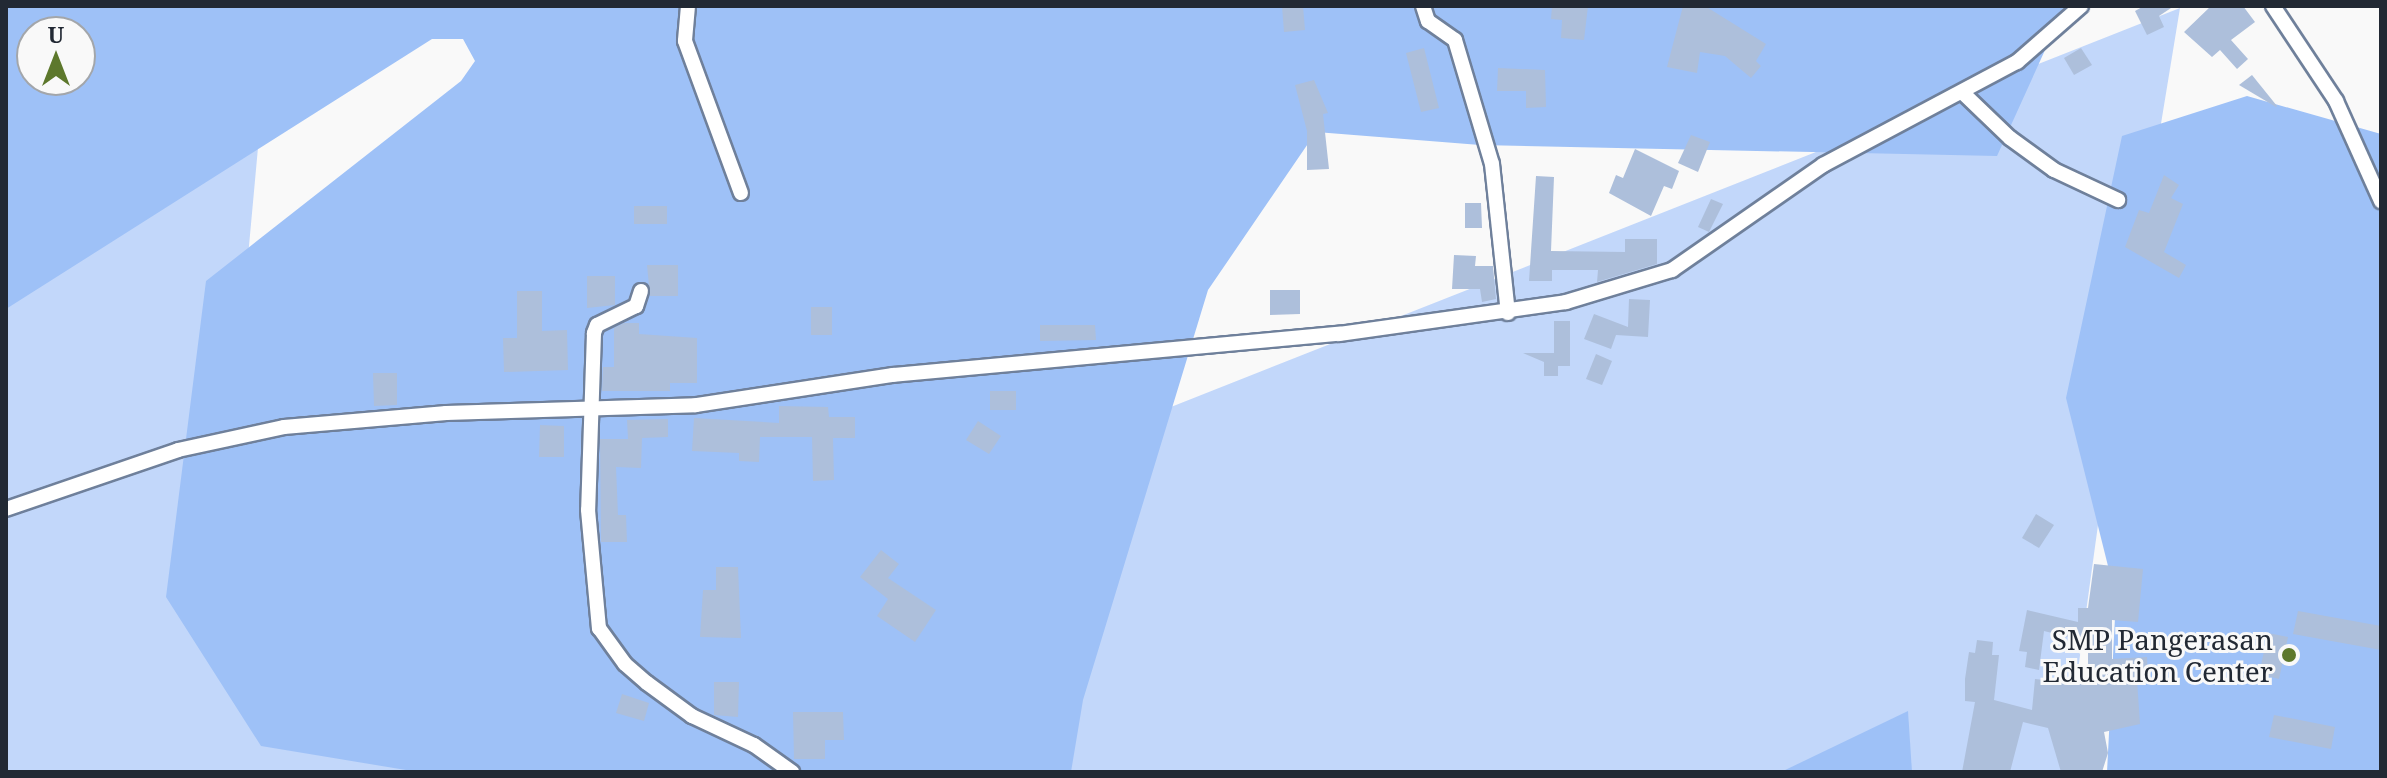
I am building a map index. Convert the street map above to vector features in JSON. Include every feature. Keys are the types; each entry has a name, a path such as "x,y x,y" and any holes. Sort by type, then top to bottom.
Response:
{"street":[{"path":"688,6 685,41 741,193"},
{"path":"1423,6 1428,21 1455,40 1492,164 1508,313"},
{"path":"6,509 178,450 284,427 446,413 696,405 893,375 1508,313 1672,270 1823,165 1963,93 2053,35 2081,6"},
{"path":"2273,6 2336,101 2381,201"},
{"path":"1963,93 2010,138 2054,170 2118,200"},
{"path":"641,291 630,311 597,325 589,410 592,595 605,639 625,664 666,697 792,772"}],"shaded area":[{"path":"6,6 2065,6 1997,156 1480,145 1316,132 1208,290 1083,700 1071,772 418,772 261,746 166,597 206,281 461,81 475,61 463,39 432,39 6,309"},
{"path":"271,6 241,333 534,772 6,772 6,220"},
{"path":"2180,8 2113,416 2064,772 1017,772 1080,443"},
{"path":"2247,96 2381,134 2381,772 2107,772 2116,598 2066,398 2122,136"},
{"path":"1908,711 1912,772 1781,772"}],"building":[{"path":"1282,6 1303,6 1305,30 1284,32"},
{"path":"1552,6 1588,6 1584,40 1561,38 1562,20 1551,19"},
{"path":"1683,6 1705,6 1766,44 1756,61 1761,66 1751,78 1725,56 1700,52 1697,73 1667,67"},
{"path":"2144,6 2174,6 2159,16 2164,27 2147,35 2135,11"},
{"path":"2211,6 2243,6 2255,22 2231,40 2248,59 2237,69 2220,50 2212,57 2184,32"},
{"path":"1424,48 1439,108 1421,112 1406,53"},
{"path":"2081,48 2092,65 2074,75 2064,58"},
{"path":"1498,68 1545,70 1546,107 1526,108 1526,91 1497,91"},
{"path":"2252,75 2277,106 2276,107 2239,85"},
{"path":"1314,80 1328,113 1323,114 1329,169 1307,170 1307,131 1295,85"},
{"path":"1691,135 1710,142 1698,172 1678,163"},
{"path":"1635,149 1679,171 1672,189 1664,186 1651,216 1609,193 1616,175 1623,178"},
{"path":"2164,175 2179,185 2171,198 2183,204 2164,252 2186,265 2179,278 2125,247 2139,210 2149,213"},
{"path":"1536,176 1554,177 1551,251 1625,252 1625,239 1657,239 1657,264 1597,282 1598,270 1552,270 1552,281 1529,281"},
{"path":"1711,199 1723,204 1709,232 1698,227"},
{"path":"1465,203 1481,203 1482,228 1465,228"},
{"path":"634,206 667,206 667,224 634,224"},
{"path":"1454,255 1476,256 1475,266 1493,266 1496,299 1482,302 1480,289 1452,289"},
{"path":"647,265 678,265 678,296 650,296"},
{"path":"587,276 615,276 615,305 587,308"},
{"path":"1270,290 1300,290 1300,314 1270,315"},
{"path":"517,291 542,291 542,331 567,330 568,370 504,372 503,338 517,338"},
{"path":"1629,299 1650,300 1648,337 1616,335 1611,349 1584,339 1594,314 1628,327"},
{"path":"811,307 832,307 832,335 811,335"},
{"path":"1554,321 1570,321 1570,366 1558,366 1558,376 1544,376 1544,362 1523,353 1554,353"},
{"path":"624,323 639,323 639,334 697,338 697,383 670,383 670,391 602,391 603,367 614,367 614,328"},
{"path":"1040,325 1095,325 1096,340 1040,341"},
{"path":"1596,354 1612,361 1602,385 1586,379"},
{"path":"373,373 397,373 397,405 374,406"},
{"path":"990,391 1016,391 1016,410 990,410"},
{"path":"779,406 828,407 829,417 855,417 855,438 833,438 834,480 813,481 812,437 760,437 759,462 739,461 739,453 692,451 694,418 779,423"},
{"path":"668,419 668,437 642,438 641,468 616,467 618,515 626,515 627,542 601,542 600,439 628,439 627,420"},
{"path":"978,421 1001,436 989,454 966,440"},
{"path":"540,425 564,426 564,457 539,457"},
{"path":"2036,514 2054,525 2039,548 2022,538"},
{"path":"881,550 899,564 888,578 936,610 915,642 877,616 888,599 860,577"},
{"path":"2094,564 2143,569 2138,622 2112,620 2112,659 2147,657 2148,679 2137,680 2140,724 2104,732 2108,753 2102,772 2061,772 2048,728 2023,722 2010,772 1962,772 1975,702 1965,701 1965,679 1969,652 1975,653 1977,640 1993,642 1992,655 1999,655 1994,700 2032,710 2035,679 2088,685 2088,642 2044,631 2039,670 2025,667 2027,652 2019,651 2027,610 2078,622 2078,608 2088,608"},
{"path":"716,567 738,567 741,638 700,637 703,590 716,590"},
{"path":"2298,611 2381,626 2381,650 2293,634"},
{"path":"2268,633 2288,637 2279,679 2259,674"},
{"path":"714,682 739,682 738,717 714,715"},
{"path":"622,694 649,703 644,721 616,713"},
{"path":"793,712 843,712 844,740 825,740 825,759 794,759"},
{"path":"2274,715 2335,727 2331,749 2269,737"}],"place":[{"name":"SMP Pangerasan Education Center","path":"2289,655"}]}
